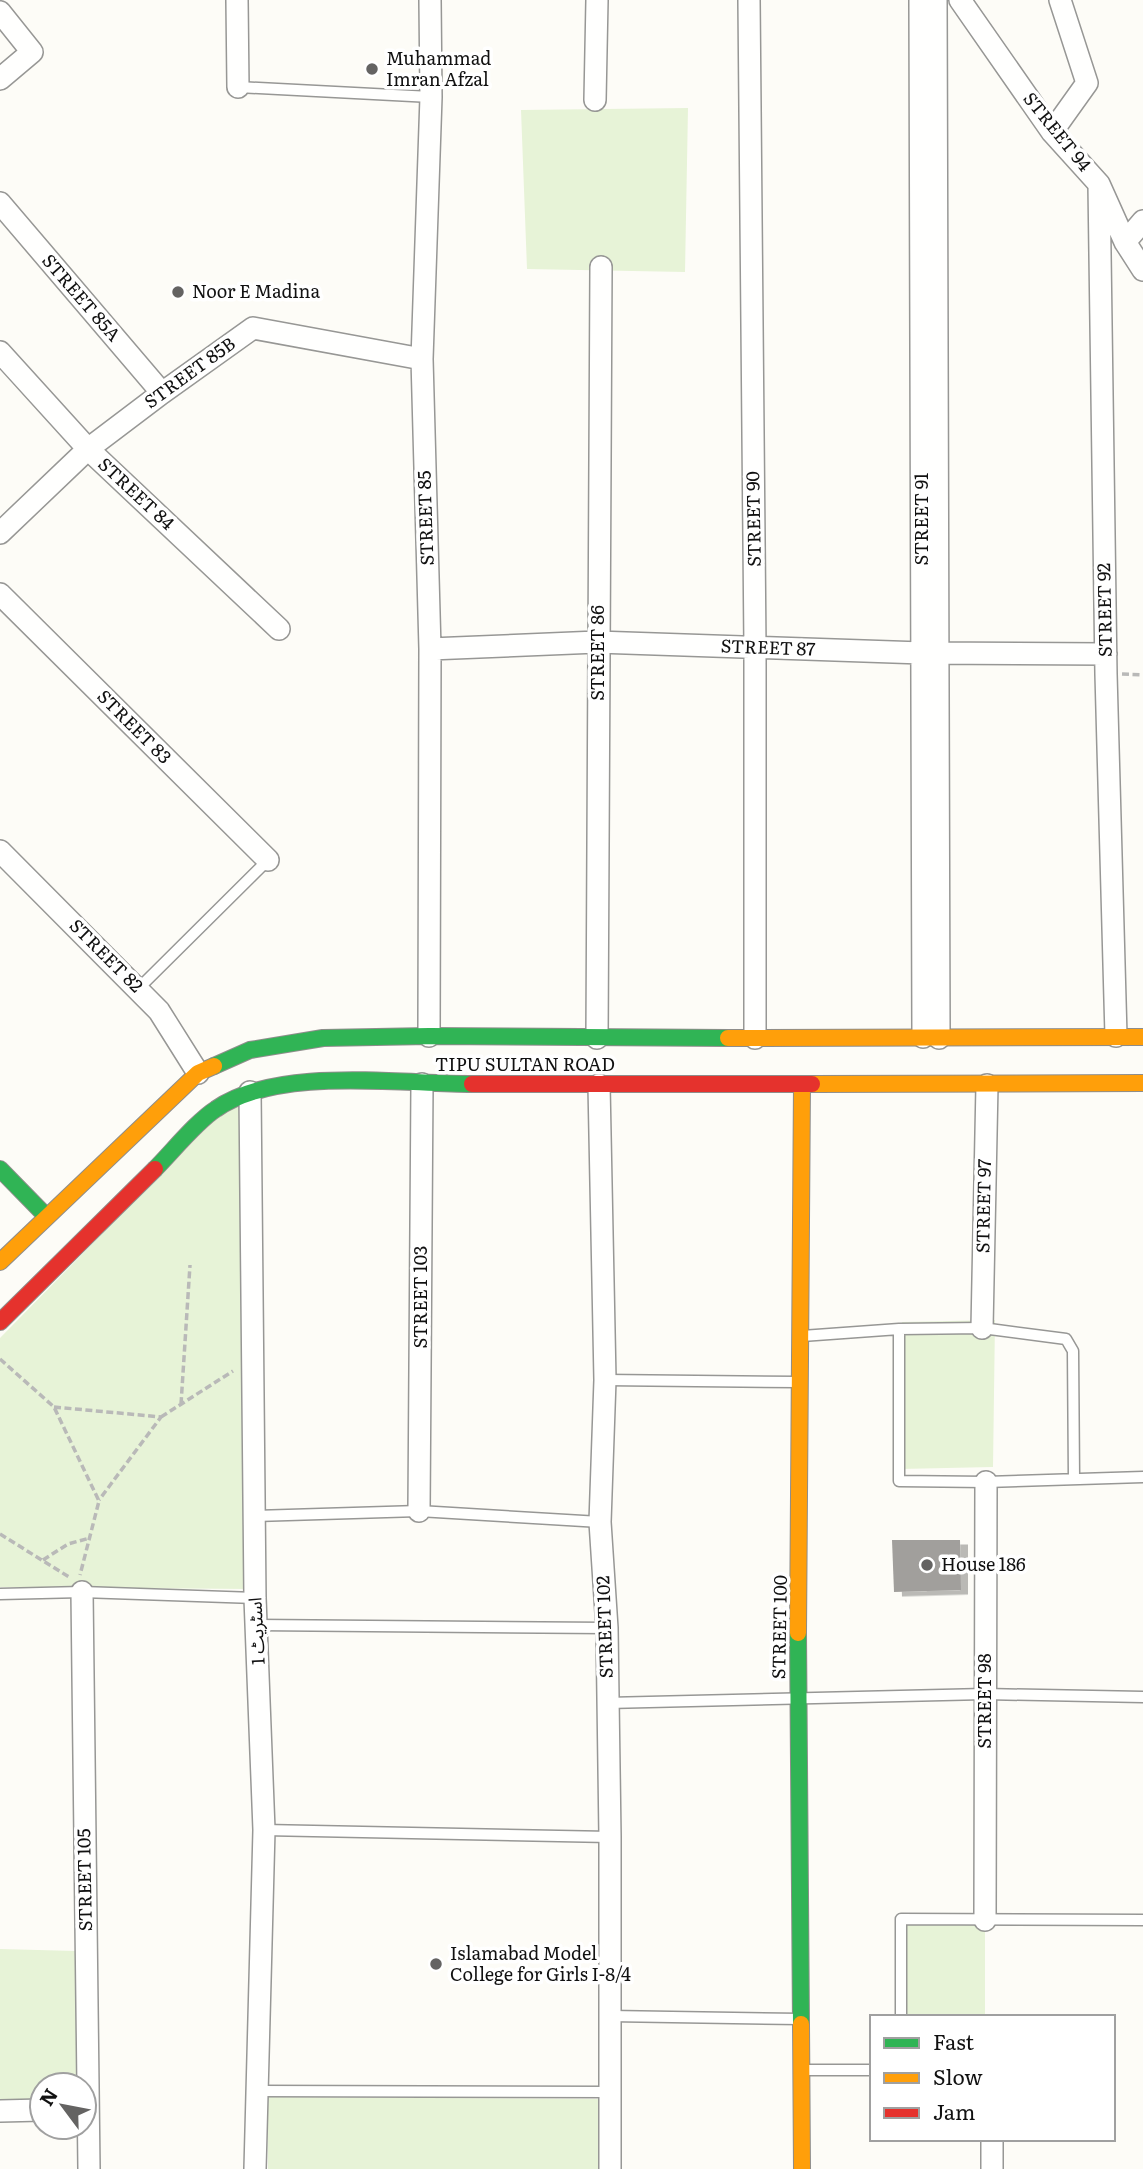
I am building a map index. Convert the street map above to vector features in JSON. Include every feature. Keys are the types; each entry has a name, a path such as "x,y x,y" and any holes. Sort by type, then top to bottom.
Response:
{"street":[{"path":"237,0 238,87"},
{"name":"STREET 85","path":"429,1036 430,649 422,359 431,97 430,0"},
{"path":"595,100 597,0"},
{"name":"STREET 90","path":"749,0 755,648 755,1038"},
{"name":"STREET 91","path":"919,0 930,653 931,1037"},
{"path":"930,653 936,0"},
{"name":"STREET 94","path":"960,0 1052,132 1099,184 1125,242 1143,270"},
{"path":"1052,132 1087,83 1060,0"},
{"path":"0,12 32,52 0,79"},
{"name":"STREET 92","path":"1099,184 1115,1036"},
{"name":"STREET 85A","path":"0,203 162,393"},
{"path":"1125,242 1143,221"},
{"name":"STREET 86","path":"597,1038 601,267"},
{"name":"STREET 85B","path":"0,533 88,450 253,328 422,359"},
{"name":"STREET 84","path":"0,352 88,450 279,629"},
{"name":"STREET 83","path":"0,594 268,860"},
{"name":"STREET 87","path":"430,649 597,642 930,653 1106,654"},
{"name":"STREET 82","path":"0,851 159,1011 198,1073"},
{"name":"TIPU SULTAN ROAD","path":"0,1262 13,1240 46,1216 198,1073 250,1050 310,1040 429,1036 507,1043 597,1038 755,1038 865,1043 931,1037 1143,1037"},
{"name":"TIPU SULTAN ROAD","path":"0,1322 215,1109 250,1092 314,1080 422,1084 504,1078 599,1085 802,1084 864,1079 987,1085 1143,1083"},
{"name":"STREET 103","path":"419,1511 422,1084"},
{"name":"STREET 100","path":"802,1084 798,1700 802,2169"},
{"name":"STREET 102","path":"599,1085 605,1380 600,1522 607,1628 610,2169"},
{"name":"STREET 97","path":"982,1328 987,1085"},
{"name":"اسٹریٹ 1","path":"250,1092 255,1598 264,1829 255,2169"},
{"path":"0,1169 46,1216"},
{"name":"STREET 98","path":"985,1920 986,1482"},
{"name":"STREET 105","path":"82,1592 86,2071"},
{"path":"0,2111 28,2110"},
{"name":"STREET 105","path":"88,2141 89,2169"},
{"path":"992,2141 992,2169"}],"lane":[{"path":"238,87 431,97"},
{"path":"138,988 268,860"},
{"path":"801,1336 899,1329 982,1328 1066,1339 1073,1351 1074,1479"},
{"path":"899,1329 900,1481 986,1482 1143,1477"},
{"path":"605,1380 801,1382"},
{"path":"255,1516 419,1511 600,1522"},
{"path":"0,1594 82,1592 255,1598"},
{"path":"257,1625 607,1628"},
{"path":"607,1703 985,1694 1143,1697"},
{"path":"264,1829 610,1837"},
{"path":"901,2015 901,1919 1143,1920"},
{"path":"610,2016 800,2019"},
{"path":"801,2070 870,2070"},
{"path":"258,2091 609,2092"}],"path":[{"path":"181,1405 190,1265"},
{"path":"0,1359 54,1407 99,1501"},
{"path":"0,1534 78,1583 99,1501 161,1417 241,1366"},
{"path":"54,1407 161,1417"},
{"path":"43,1560 68,1544 90,1538"}],"green space":[{"path":"688,108 685,272 527,269 521,110"},
{"path":"244,1102 249,1589 0,1587 0,1338 217,1117"},
{"path":"995,1320 993,1467 900,1469 902,1322"},
{"path":"903,1923 985,1924 985,2015 904,2015"},
{"path":"0,1949 76,1951 80,2071 28,2071 28,2105 0,2105"},
{"path":"267,2097 600,2099 600,2169 268,2169"}],"building":[{"name":"House 186","path":"892,1540 960,1540 961,1590 894,1592"}],"traffic: fast":[{"path":"214,1066 250,1050 323,1038 728,1038"},
{"path":"155,1169 216,1109 242,1096 272,1087 340,1080 472,1084"},
{"path":"0,1169 46,1216"},
{"path":"798,1633 801,2024"}],"traffic: slow":[{"path":"728,1038 1143,1037"},
{"path":"0,1262 198,1073 214,1066"},
{"path":"812,1084 1143,1083"},
{"path":"798,1633 802,1084"},
{"path":"801,2024 802,2169"}],"traffic: jam":[{"path":"472,1084 812,1084"},
{"path":"0,1322 155,1169"}],"place":[{"name":"Muhammad Imran Afzal","path":"372,69"},
{"name":"Noor E Madina","path":"178,292"},
{"name":"House 186","path":"927,1565"},
{"name":"Islamabad Model College for Girls I-8/4","path":"436,1964"}]}
